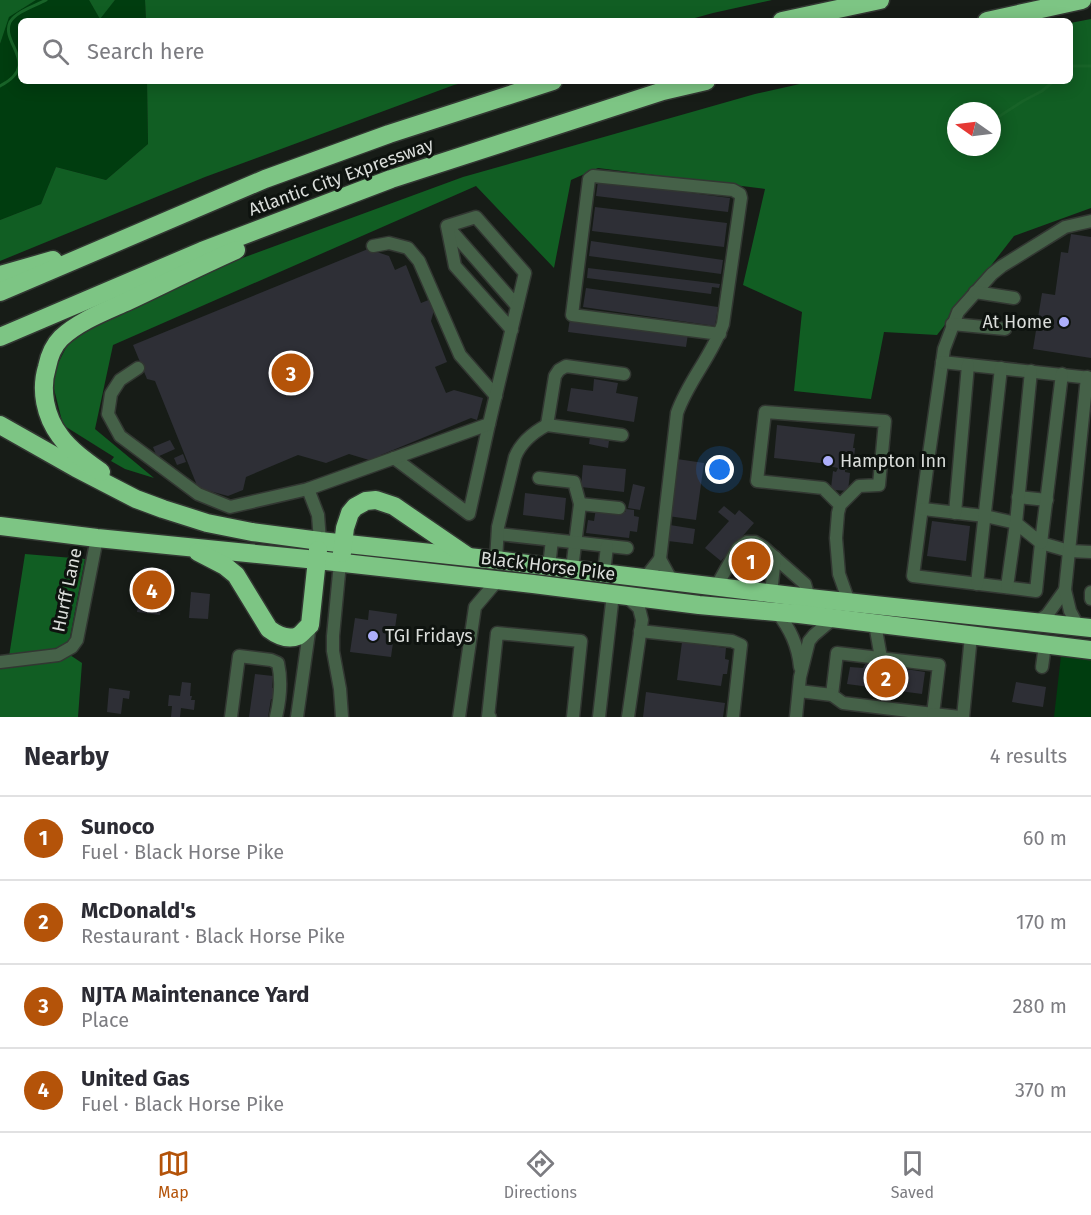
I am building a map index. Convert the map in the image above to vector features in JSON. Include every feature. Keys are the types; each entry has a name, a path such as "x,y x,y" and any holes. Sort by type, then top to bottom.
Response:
{"highway":[{"path":"796,18 880,0"},
{"path":"1001,18 1082,0"},
{"name":"Atlantic City Expressway","path":"0,292 265,179 399,130 544,84"},
{"name":"Atlantic City Expressway","path":"0,337 202,251 391,178 663,91 693,84"},
{"path":"136,499 73,449 60,436 51,419 45,402 44,375 58,340 99,314 391,178"},
{"path":"0,274 64,257 135,234"},
{"path":"0,425 136,499"},
{"name":"Black Horse Pike","path":"136,499 207,524 252,532 809,598 1084,627"},
{"path":"340,563 345,528 350,513 366,501 376,500 394,506 469,557"},
{"name":"Black Horse Pike","path":"0,526 317,560 699,605 834,618 1091,650"},
{"path":"189,547 225,566 236,575 269,629 276,635 287,638 298,636 310,625 320,541"}],"street":[{"path":"645,578 660,559 676,413 720,333 741,198 740,194 733,190 590,177 572,315 720,333"},
{"path":"394,458 469,514 525,273 476,217 447,226"},
{"path":"1062,374 1036,591 914,576 928,454 944,349 952,324 958,312 992,273 1065,227 1091,221"},
{"path":"447,226 517,306"},
{"path":"447,226 455,266 512,330"},
{"path":"373,246 389,243 408,248 419,261 460,355 496,396"},
{"path":"975,292 1014,298"},
{"path":"952,324 1005,329"},
{"path":"942,362 1089,377 1065,590 1070,611 1084,627"},
{"path":"955,513 968,365"},
{"path":"547,425 555,376 566,366 624,374"},
{"path":"138,368 120,380 111,394 108,414 120,436 198,494 230,507 308,489 489,424"},
{"path":"977,584 1001,368"},
{"path":"1007,587 1016,523 1031,371"},
{"path":"840,505 824,488 756,481 765,412 885,421 879,485 859,486 840,505 838,513 836,538 839,574 849,602"},
{"path":"496,560 498,527 518,448 537,430 547,425 622,435"},
{"path":"539,478 574,482 580,504 572,569"},
{"path":"308,489 318,515 320,541"},
{"path":"1018,497 1047,500"},
{"path":"580,504 619,508"},
{"path":"923,509 985,516 1016,523 1041,543 1069,551 1091,552"},
{"path":"498,534 627,548"},
{"name":"Hurff Lane","path":"0,662 58,655 72,647 77,640 97,538"},
{"path":"549,566 552,540"},
{"path":"716,586 738,548 747,542 755,542 764,547 805,584 809,598"},
{"path":"604,573 607,546"},
{"path":"771,593 775,557"},
{"path":"660,559 672,581"},
{"path":"340,563 333,651 340,689 342,717"},
{"path":"830,600 839,574"},
{"path":"459,717 475,607 497,581"},
{"path":"1036,622 1047,615 1065,590"},
{"path":"1091,592 1091,599"},
{"path":"599,717 620,595 639,608 642,620 628,717"},
{"path":"777,612 790,630 799,657 800,677 796,717"},
{"path":"800,677 809,641 834,618"},
{"path":"875,624 881,658"},
{"path":"297,717 310,625"},
{"path":"640,632 732,641 741,645 733,717"},
{"path":"490,717 488,717 497,633 581,641 573,717"},
{"path":"799,691 832,695 843,703 961,717 971,636"},
{"path":"287,638 297,647 305,668"},
{"path":"1042,667 1045,645"},
{"path":"832,695 837,653 939,665 933,714"},
{"path":"231,717 239,656 272,660 278,663 280,683 276,717"}],"green space":[{"path":"0,0 36,0 9,17 0,44"},
{"path":"36,0 89,0 100,18 18,18 18,84 147,84 148,144 106,180 56,167 41,204 0,220 0,44 8,17"},
{"path":"89,0 115,0 101,18"},
{"path":"115,0 145,0 146,18 100,18"},
{"path":"145,0 772,0 695,18 146,18"},
{"path":"1091,19 1091,208 1014,236 937,335 884,332 871,399 794,391 802,312 743,285 765,189 598,168 571,180 554,268 476,186 113,345 95,429 154,478 125,469 111,461 114,457 63,425 51,377 71,338 65,332 237,260 463,177 755,94 800,84 1073,84 1073,22"},
{"path":"147,84 458,84 205,177 0,261 0,220 41,204 56,167 106,180 148,144"},
{"path":"25,554 85,559 67,653 82,663 78,717 0,717 0,664 8,663"},
{"path":"1062,647 1091,650 1091,717 1054,717"}],"building":[{"path":"598,181 730,198 728,212 596,196"},
{"path":"595,207 727,223 724,247 592,231"},
{"name":"At Home","path":"1071,234 1091,237 1091,358 1033,349 1042,293 1055,295 1061,252 1068,253"},
{"path":"591,241 723,260 721,274 589,256"},
{"path":"368,249 389,256 395,270 406,265 421,303 431,299 435,307 431,321 447,362 435,367 446,393 454,390 483,398 477,420 471,418 381,455 379,463 349,454 326,463 298,455 246,477 243,490 228,496 198,488 155,381 147,379 133,345"},
{"path":"588,268 720,284 719,288 712,287 711,294 587,278"},
{"path":"586,288 718,307 715,326 583,307"},
{"path":"570,318 688,334 686,347 568,332"},
{"path":"594,379 618,383 616,393 638,397 634,422 567,411 571,388 593,391"},
{"name":"Hampton Inn","path":"777,425 855,434 853,469 845,470 850,473 848,491 831,488 833,471 836,472 838,468 829,466 829,464 774,458"},
{"path":"590,437 609,441 608,448 589,444"},
{"path":"170,440 175,449 157,457 153,447"},
{"path":"183,454 186,462 177,465 174,458"},
{"path":"677,459 704,463 696,520 668,516"},
{"path":"583,465 626,469 624,492 581,487"},
{"path":"633,484 645,487 640,510 628,508"},
{"path":"525,493 566,498 564,520 523,515"},
{"path":"724,506 735,515 739,510 754,523 721,561 705,548 729,521 718,512"},
{"path":"596,508 626,512 626,509 634,510 634,516 639,517 637,532 630,531 629,538 586,533 588,520 594,521"},
{"path":"932,521 970,526 966,561 927,556"},
{"path":"670,525 695,529 693,544 668,541"},
{"path":"745,549 759,550 757,573 743,572"},
{"path":"144,567 167,570 160,615 137,612"},
{"path":"191,592 210,594 208,619 189,618"},
{"name":"TGI Fridays","path":"369,610 397,614 391,657 350,652 355,618 368,620"},
{"path":"682,642 726,648 725,659 729,660 727,674 723,674 721,686 677,680"},
{"path":"866,663 925,672 922,694 847,684 850,667 863,668"},
{"path":"255,674 273,676 272,688 280,689 278,700 271,699 268,717 249,717"},
{"path":"182,682 191,683 190,696 192,696 191,700 195,700 194,710 181,708 180,717 171,717 172,706 168,706 169,695 180,696"},
{"path":"1016,682 1046,687 1043,707 1012,702"},
{"path":"109,688 130,691 129,699 123,698 121,714 107,712"},
{"path":"646,692 725,703 723,717 643,717"}],"waterway":[{"path":"18,58 8,30 10,22 22,12 46,0"},
{"path":"1073,66 1091,66"},
{"path":"0,86 12,78 18,70"},
{"path":"1001,115 1050,84"}],"place":[{"name":"At Home","path":"1064,322"},
{"name":"NJTA Maintenance Yard","path":"291,373"},
{"name":"Hampton Inn","path":"828,461"},
{"name":"Sunoco","path":"751,561"},
{"name":"United Gas","path":"152,590"},
{"name":"TGI Fridays","path":"373,636"},
{"name":"McDonald's","path":"886,678"}]}
